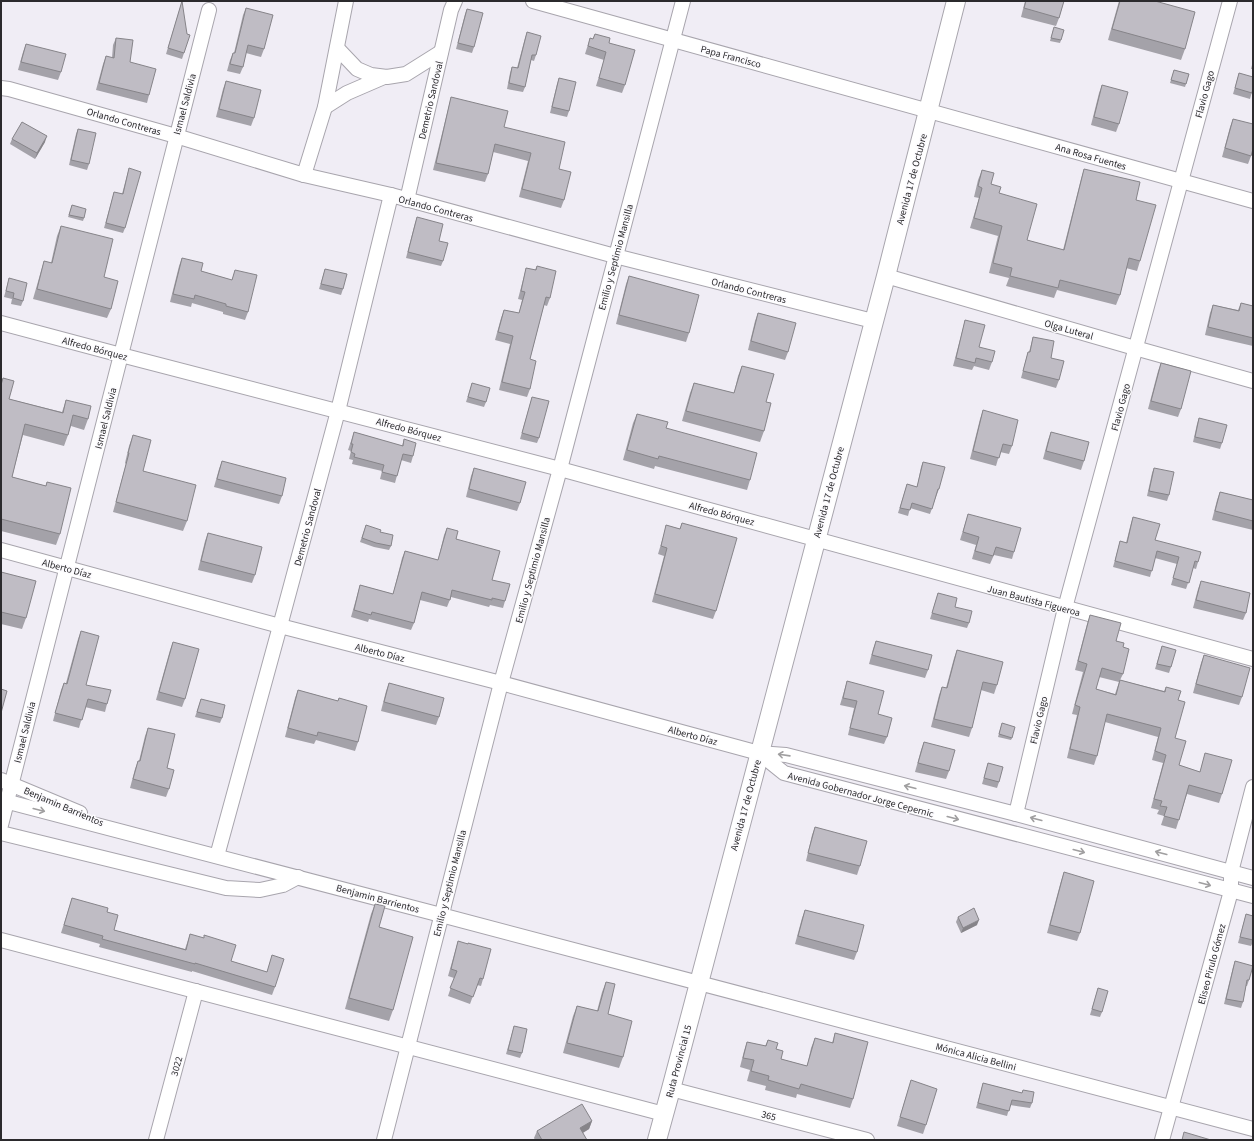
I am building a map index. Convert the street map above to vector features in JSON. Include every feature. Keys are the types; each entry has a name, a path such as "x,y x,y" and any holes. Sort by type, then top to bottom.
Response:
{"main road":[{"name":"Avenida 17 de Octubre","path":"698,982 886,276 956,1"},
{"name":"Ruta Provincial 15","path":"657,1140 698,982"}],"street":[{"path":"304,175 325,107 346,1"},
{"name":"Demetrio Sandoval","path":"407,200 451,10 455,1"},
{"name":"Papa Francisco","path":"533,1 928,111"},
{"name":"Emilio y Septimio Mansilla","path":"384,1140 501,683 560,469 683,1"},
{"name":"Flavio Gago","path":"1016,814 1065,608 1230,1"},
{"name":"Ismael Saldivia","path":"1,825 6,782 66,568 209,10"},
{"path":"337,48 357,69 371,75 384,77 406,74 441,52"},
{"path":"325,107 347,92 384,77"},
{"name":"Orlando Contreras","path":"1,88 9,88 304,175 391,195 616,256 873,321"},
{"name":"Ana Rosa Fuentes","path":"928,111 1253,201"},
{"name":"Demetrio Sandoval","path":"217,856 338,411 391,195"},
{"name":"Olga Luteral","path":"886,276 1253,381"},
{"name":"Alfredo Bórquez","path":"1,323 120,356 560,469 816,539"},
{"name":"Juan Bautista Figueroa","path":"816,539 1253,659"},
{"name":"Alberto Díaz","path":"1,550 280,626 501,683 759,753"},
{"name":"Avenida Gobernador Jorge Cepernic","path":"759,753 786,754 1253,878"},
{"name":"Avenida Gobernador Jorge Cepernic","path":"759,753 784,773 1253,896"},
{"name":"Benjamin Barrientos","path":"6,782 127,833"},
{"name":"Eliseo Pirulo Gómez","path":"1162,1140 1231,891 1230,872 1253,787"},
{"name":"Benjamin Barrientos","path":"4,801 698,982"},
{"path":"1,833 226,888 260,890 284,885 298,877"},
{"path":"1,940 664,1114"},
{"name":"Mónica Alicia Bellini","path":"698,982 1253,1129"},
{"name":"3022","path":"156,1140 196,991"},
{"name":"365","path":"671,1089 867,1140"}],"building":[{"path":"182,1 187,34 190,35 184,53 168,48"},
{"path":"1026,1 1064,1 1059,18 1024,8"},
{"path":"1120,1 1155,1 1195,12 1185,49 1112,29"},
{"path":"246,8 273,15 264,49 248,45 243,67 230,64 233,53 235,53"},
{"path":"467,9 483,13 474,47 458,43"},
{"path":"1054,27 1064,30 1061,40 1051,38"},
{"path":"527,32 541,36 536,55 532,55 525,87 509,83 512,67 518,68"},
{"path":"595,34 610,38 609,43 635,50 625,85 599,78 606,52 588,46 590,38 593,39"},
{"path":"116,38 133,40 130,62 156,69 149,95 99,83 106,56 114,58"},
{"path":"26,44 66,54 61,72 21,62"},
{"path":"1174,70 1189,74 1186,84 1171,80"},
{"path":"1239,73 1253,77 1252,93 1235,88"},
{"path":"559,78 576,82 569,111 552,107"},
{"path":"226,81 261,90 254,118 219,109"},
{"path":"1102,85 1128,92 1119,124 1094,117"},
{"path":"451,97 508,111 504,127 565,142 559,169 571,172 564,200 522,189 531,153 495,144 488,174 436,163"},
{"path":"1233,119 1253,124 1253,149 1251,156 1225,148"},
{"path":"22,122 47,136 37,153 12,139"},
{"path":"78,129 96,133 89,164 71,160"},
{"path":"129,168 141,172 125,228 106,223 114,192 123,194"},
{"path":"1084,169 1140,182 1136,200 1156,205 1140,261 1129,258 1120,295 1060,280 1058,288 1010,276 1012,268 993,263 1002,226 974,218 982,188 978,186 982,170 994,173 991,184 1001,187 999,193 1037,204 1027,240 1064,250"},
{"path":"72,205 86,209 84,218 69,215"},
{"path":"417,217 443,224 439,241 448,243 443,261 408,252"},
{"path":"61,226 113,239 104,277 118,281 111,309 37,289 44,261 52,263"},
{"path":"182,258 203,263 201,271 232,280 235,270 257,275 248,312 195,295 194,299 173,294"},
{"path":"537,266 556,271 550,298 546,297 530,359 536,361 530,389 502,382 513,336 498,332 504,310 519,313 525,292 521,291 526,268 536,270"},
{"path":"325,269 347,274 343,289 321,284"},
{"path":"629,276 699,295 689,333 619,315"},
{"path":"9,278 27,283 23,301 13,298 14,293 6,291"},
{"path":"1241,303 1253,306 1253,338 1208,327 1213,305 1239,311"},
{"path":"758,313 796,323 788,352 751,341"},
{"path":"965,320 985,325 979,347 995,351 992,362 976,358 975,363 956,358"},
{"path":"1033,337 1054,341 1051,358 1064,361 1059,380 1023,371 1028,352 1030,352"},
{"path":"1161,363 1191,371 1181,409 1151,401"},
{"path":"742,366 774,374 766,402 771,403 764,431 686,411 694,383 734,393"},
{"path":"3,378 14,381 9,399 63,413 66,400 91,406 88,419 73,415 68,435 25,424 12,477 46,486 47,482 71,488 60,534 1,519 1,385"},
{"path":"472,383 490,388 486,402 468,397"},
{"path":"532,397 549,401 539,438 522,433"},
{"path":"983,410 1018,420 1012,446 1003,444 999,458 973,451"},
{"path":"637,414 668,422 666,428 757,453 750,480 659,456 658,459 627,450"},
{"path":"1199,418 1227,425 1222,443 1195,437"},
{"path":"354,432 403,446 404,439 416,443 413,456 403,454 397,476 382,472 384,465 354,457 355,454 351,452 353,444 351,444"},
{"path":"1051,432 1089,442 1084,461 1046,451"},
{"path":"133,435 151,440 143,471 196,485 187,521 116,502"},
{"path":"222,461 286,478 282,496 217,479"},
{"path":"923,462 945,467 932,509 912,503 910,510 900,508 907,484 917,487"},
{"path":"474,468 526,482 520,503 469,489"},
{"path":"1154,468 1174,472 1169,495 1149,491"},
{"path":"1220,492 1253,500 1253,521 1215,511"},
{"path":"968,514 1021,528 1014,552 996,547 993,556 975,551 979,537 963,532"},
{"path":"1133,517 1160,524 1155,540 1201,552 1198,562 1195,561 1189,583 1173,578 1179,557 1157,551 1152,571 1115,561 1120,541 1127,543"},
{"path":"682,523 737,538 716,611 655,594 667,548 661,546 666,525 680,529"},
{"path":"366,525 381,530 380,532 393,535 391,546 362,538"},
{"path":"447,528 458,531 456,539 500,551 492,580 510,584 505,601 492,598 492,600 452,590 450,600 422,592 414,623 372,612 371,615 354,610 360,585 393,594 405,551 438,560"},
{"path":"208,533 262,547 255,575 201,561"},
{"path":"1,572 36,581 26,618 1,612"},
{"path":"1201,581 1250,593 1246,613 1196,600"},
{"path":"938,593 957,598 955,607 972,611 969,623 932,613"},
{"path":"1090,615 1121,623 1116,641 1124,643 1123,647 1129,649 1123,674 1102,668 1096,689 1116,695 1120,680 1165,692 1166,687 1181,691 1178,700 1185,702 1175,738 1186,741 1179,765 1200,772 1205,753 1232,760 1222,794 1189,785 1179,820 1164,816 1167,807 1160,806 1162,801 1154,799 1166,755 1155,751 1161,728 1107,714 1097,756 1070,749 1080,707 1075,705 1087,664 1078,661"},
{"path":"81,631 99,636 86,685 111,690 107,704 88,699 82,720 55,713 64,683 67,684"},
{"path":"876,641 932,655 928,670 872,655"},
{"path":"173,642 199,649 185,699 159,692"},
{"path":"1162,646 1176,650 1171,667 1157,664"},
{"path":"957,650 1003,662 997,685 983,682 972,728 934,719 942,687 947,688"},
{"path":"1204,655 1250,668 1242,697 1196,684"},
{"path":"847,681 884,691 878,714 892,718 887,737 850,728 857,701 843,698"},
{"path":"389,683 444,698 439,717 384,702"},
{"path":"1,689 7,691 1,713"},
{"path":"298,690 338,701 339,698 367,706 358,742 318,732 317,736 288,728"},
{"path":"201,699 225,705 222,718 197,712"},
{"path":"1002,723 1015,727 1012,738 999,734"},
{"path":"148,728 175,734 167,768 174,770 169,789 133,779 138,761 140,761"},
{"path":"924,742 955,750 949,771 918,763"},
{"path":"988,763 1003,767 999,782 984,778"},
{"path":"815,827 867,841 860,866 808,853"},
{"path":"1064,872 1094,881 1080,933 1050,925"},
{"path":"72,898 108,908 107,912 118,915 114,930 186,950 190,934 204,938 204,935 236,945 231,961 267,972 272,955 284,959 275,987 195,963 102,939 103,936 64,925"},
{"path":"375,904 385,906 379,927 413,937 393,1010 349,998"},
{"path":"974,908 979,920 963,928 958,917"},
{"path":"805,910 864,925 857,952 798,936"},
{"path":"1246,914 1253,916 1253,940 1240,937"},
{"path":"458,941 491,949 483,979 480,978 473,997 450,988 457,971 451,969"},
{"path":"1235,961 1253,966 1249,980 1247,980 1243,1002 1226,999"},
{"path":"606,982 615,984 608,1014 632,1021 623,1057 567,1043 577,1006 598,1011"},
{"path":"1098,988 1108,991 1102,1012 1092,1009"},
{"path":"514,1026 527,1029 522,1053 508,1050"},
{"path":"835,1033 868,1042 853,1099 801,1084 799,1089 768,1080 769,1076 751,1071 754,1060 743,1058 747,1042 766,1046 768,1040 778,1043 776,1049 783,1051 781,1059 807,1066 815,1038 833,1043"},
{"path":"911,1080 937,1089 926,1125 900,1117"},
{"path":"983,1083 1022,1093 1023,1090 1034,1092 1032,1103 1012,1100 1009,1111 978,1103"},
{"path":"582,1104 592,1121 580,1128 587,1140 542,1140 537,1131"},
{"path":"1184,1132 1211,1140 1182,1140"}]}
